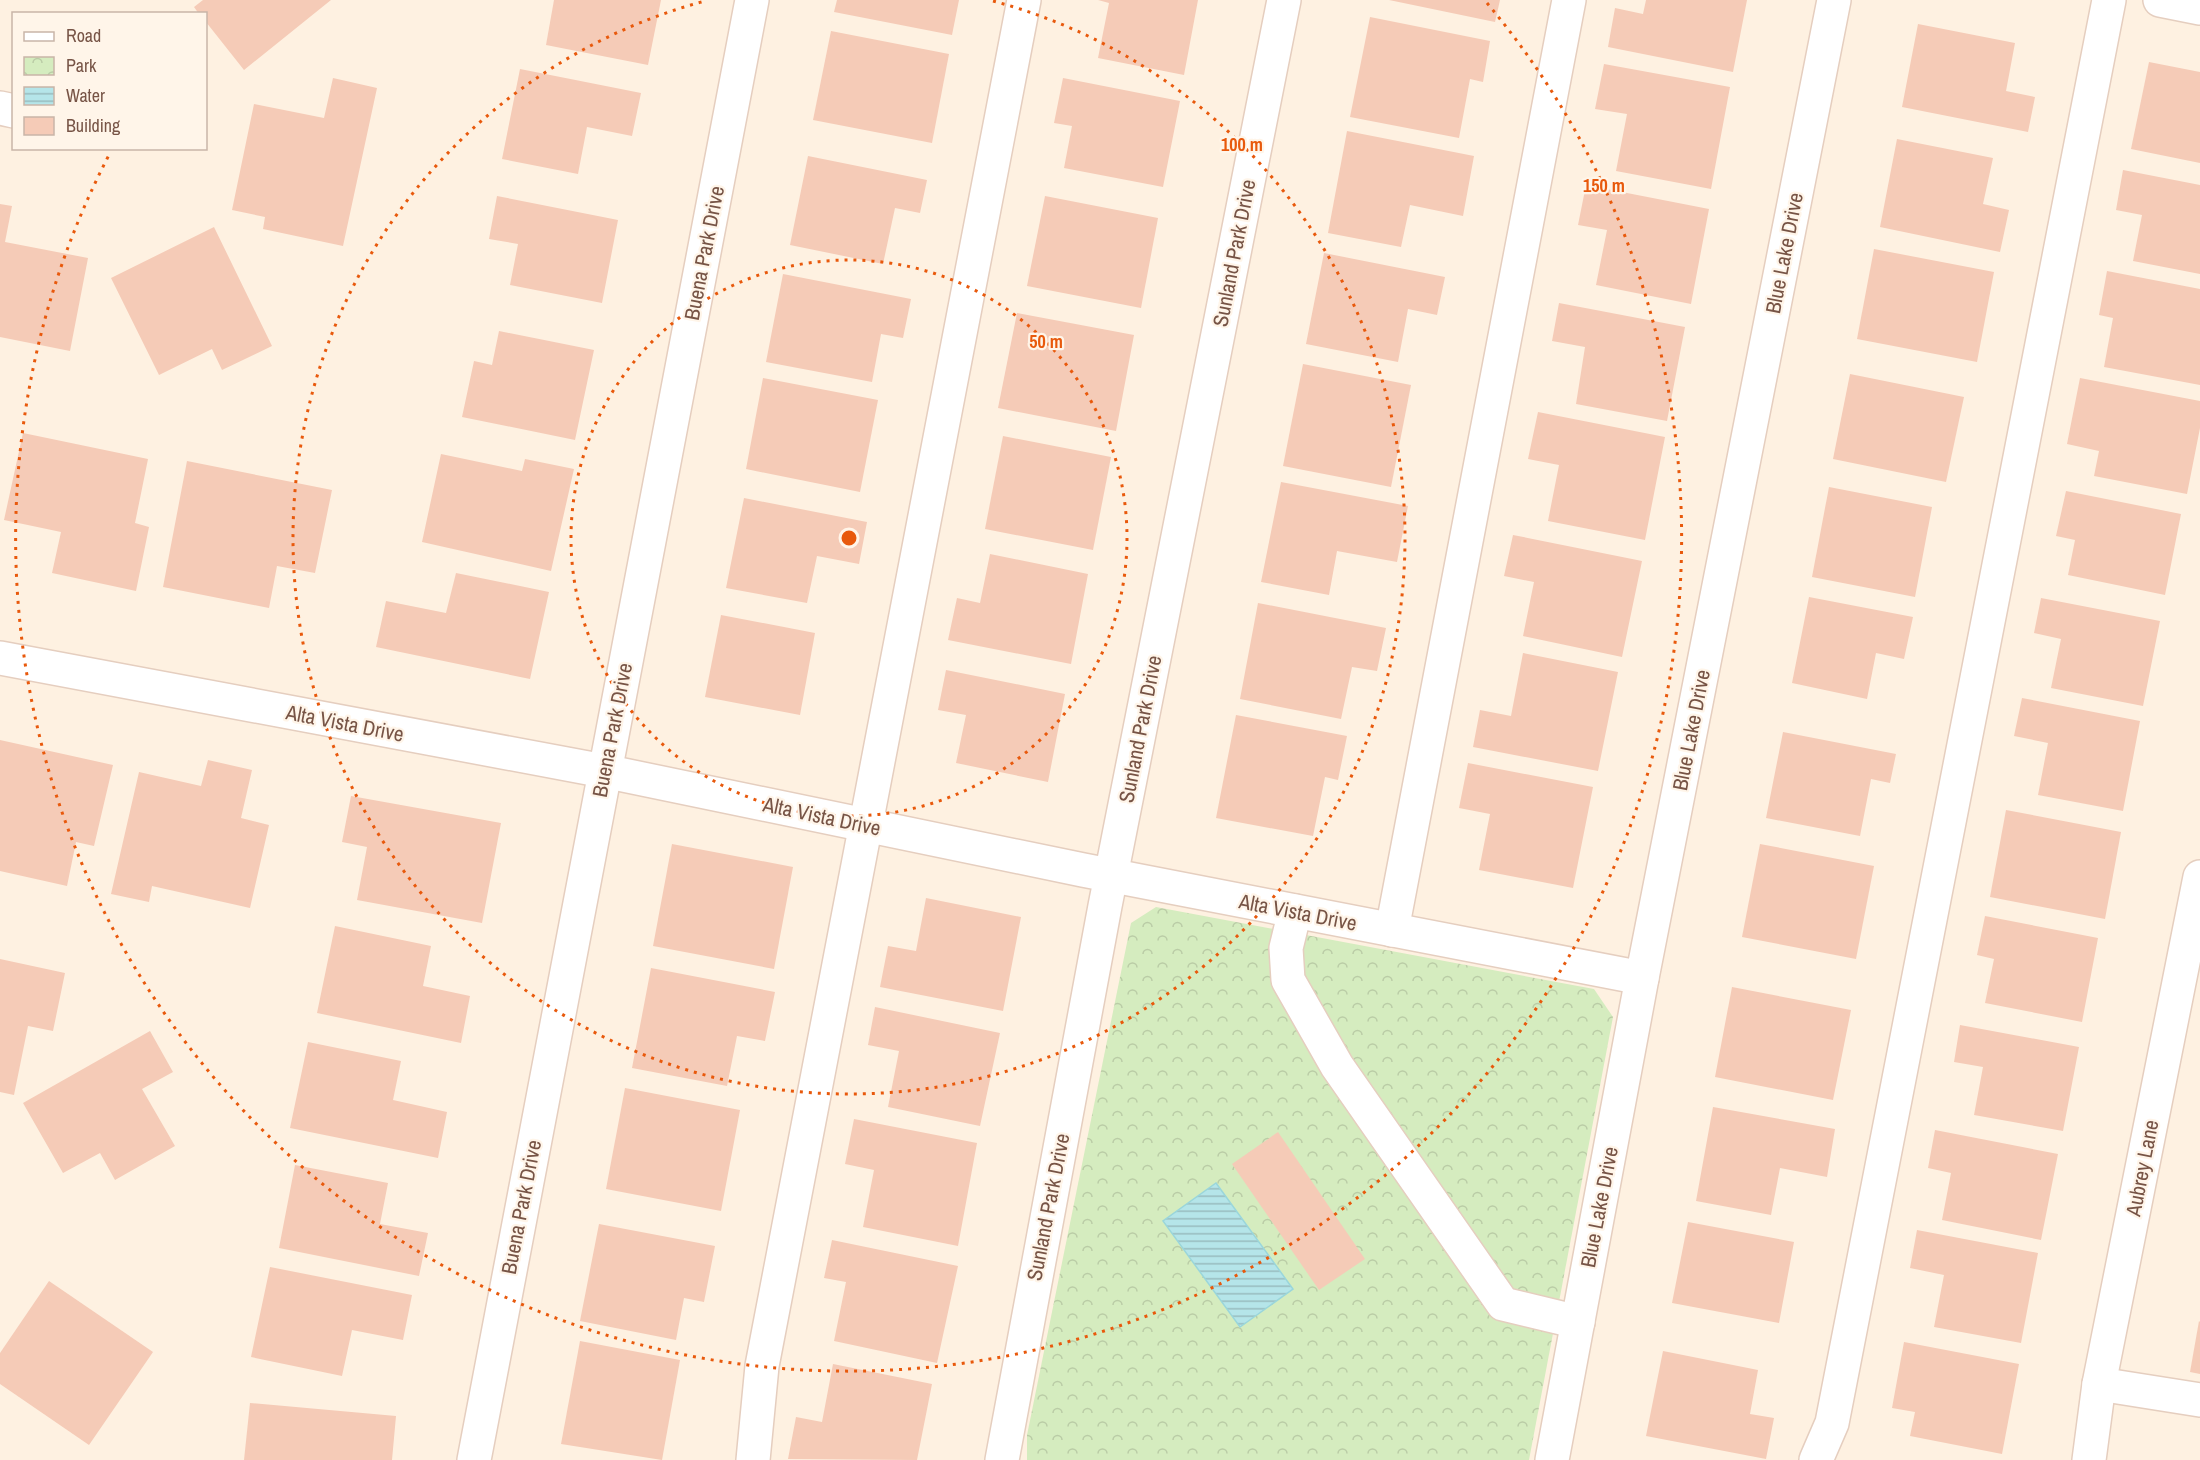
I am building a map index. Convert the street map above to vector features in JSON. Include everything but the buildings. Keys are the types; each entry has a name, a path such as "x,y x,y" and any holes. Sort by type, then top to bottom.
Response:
{"street":[{"name":"Buena Park Drive","path":"474,1460 752,0"},
{"path":"753,1460 762,1366 1024,0"},
{"name":"Sunland Park Drive","path":"1002,1460 1111,875 1284,0"},
{"path":"1392,930 1569,0"},
{"name":"Blue Lake Drive","path":"1552,1460 1642,978 1834,0"},
{"path":"1816,1460 1832,1423 2109,0"},
{"path":"2160,0 2200,8"},
{"name":"Alta Vista Drive","path":"0,658 604,771 1111,875 1642,978"},
{"name":"Aubrey Lane","path":"2089,1460 2099,1384 2200,877"},
{"path":"1295,911 1286,948 1288,980 1344,1076 1503,1304 1578,1322"},
{"path":"2099,1384 2200,1400"}],"green space":[{"path":"1156,907 1594,989 1613,1017 1529,1460 1027,1460 1027,1435 1131,923"}],"water":[{"path":"1216,1183 1293,1289 1240,1327 1163,1221"}]}
